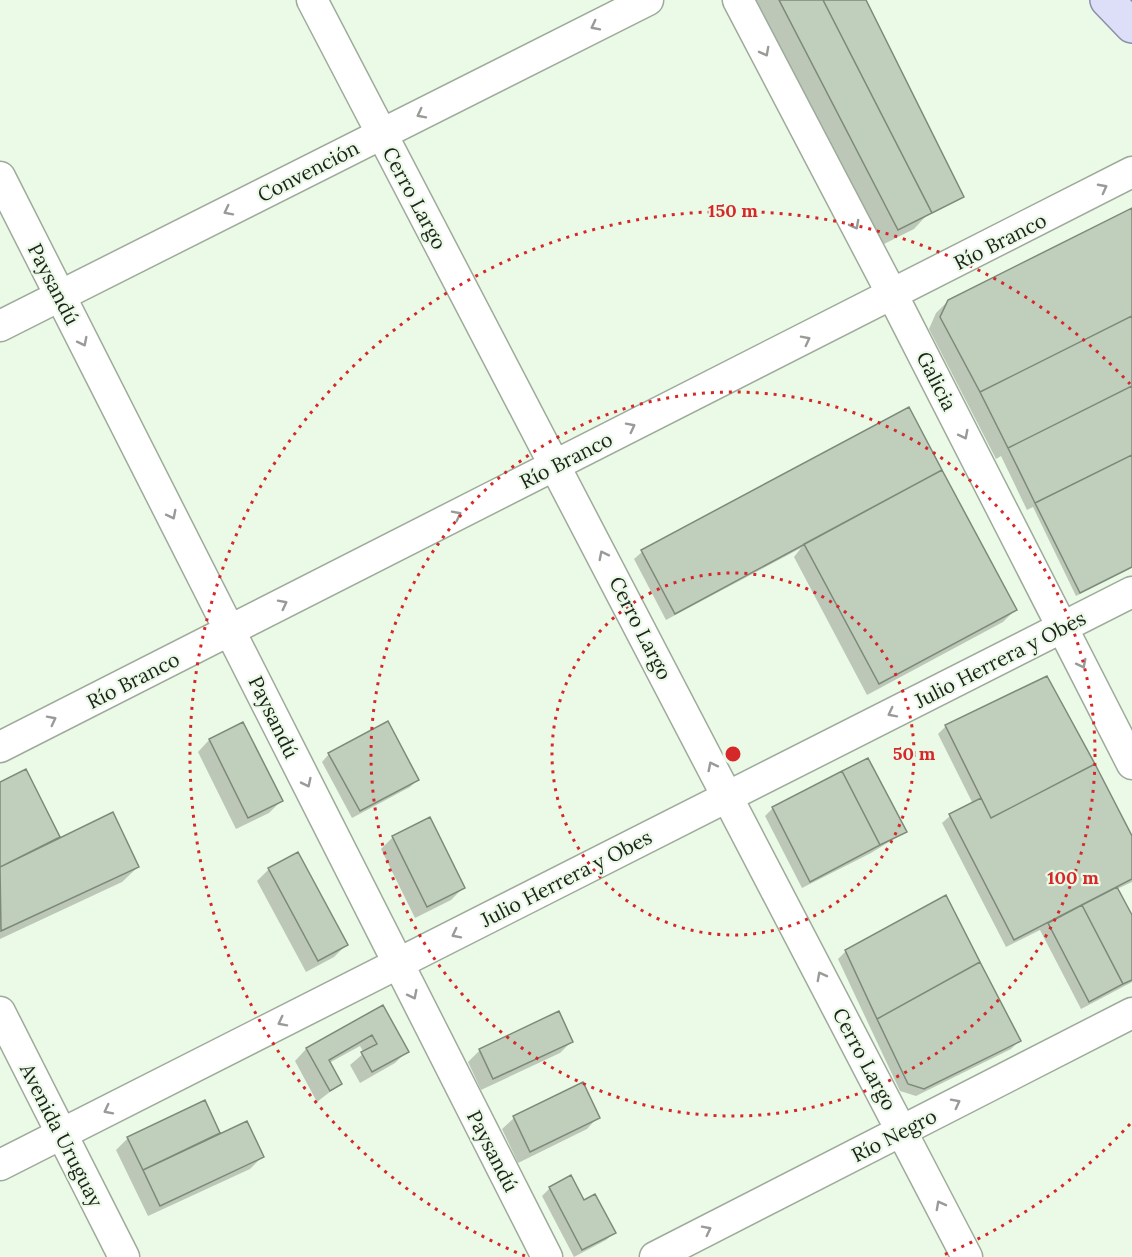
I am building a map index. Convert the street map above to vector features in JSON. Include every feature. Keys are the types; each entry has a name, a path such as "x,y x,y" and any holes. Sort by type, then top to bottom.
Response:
{"main road":[{"path":"1107,0 1132,27"}],"street":[{"name":"Cerro Largo","path":"312,0 557,465 968,1257"},
{"name":"Convención","path":"0,326 648,0"},
{"name":"Galicia","path":"738,0 893,296 1132,764"},
{"name":"Río Branco","path":"0,747 893,296 1132,172"},
{"name":"Paysandú","path":"0,177 547,1257"},
{"name":"Julio Herrera y Obes","path":"0,1165 1132,592"},
{"name":"Avenida Uruguay","path":"0,1012 124,1257"},
{"name":"Río Negro","path":"655,1257 1132,1013"}],"building":[{"path":"779,0 823,0 932,213 898,230"},
{"path":"823,0 866,0 964,197 932,213"},
{"path":"1132,208 1132,316 980,392 940,317 948,300"},
{"path":"1132,316 1132,386 1008,448 980,392"},
{"path":"1132,386 1132,455 1035,503 1008,448"},
{"path":"909,407 942,470 675,614 641,550"},
{"path":"1132,455 1132,567 1080,593 1035,503"},
{"path":"942,470 1017,610 879,684 804,544"},
{"path":"1047,676 1095,764 991,818 945,725"},
{"path":"388,721 419,780 360,811 328,753"},
{"path":"243,722 283,801 248,818 209,739"},
{"path":"868,758 907,832 880,845 842,771"},
{"path":"1095,764 1132,836 1132,879 1014,940 949,814 981,798 991,818"},
{"path":"26,769 60,837 0,867 0,782"},
{"path":"842,771 880,845 810,882 772,807"},
{"path":"113,812 139,867 1,931 0,867"},
{"path":"430,817 465,888 427,907 392,836"},
{"path":"298,852 348,945 318,961 268,868"},
{"path":"1117,887 1132,915 1132,980 1123,984 1082,905"},
{"path":"946,895 980,962 877,1019 845,950"},
{"path":"1082,905 1123,984 1089,1002 1048,923"},
{"path":"980,962 1021,1041 924,1089 908,1084 877,1019"},
{"path":"383,1005 409,1052 372,1072 361,1052 377,1044 372,1035 329,1060 342,1084 330,1091 306,1048"},
{"path":"559,1011 573,1042 493,1079 479,1049"},
{"path":"583,1082 600,1118 530,1152 513,1116"},
{"path":"205,1100 220,1133 143,1170 127,1137"},
{"path":"247,1121 264,1157 160,1206 143,1170"},
{"path":"571,1175 584,1200 595,1194 616,1233 582,1250 549,1187"}]}
